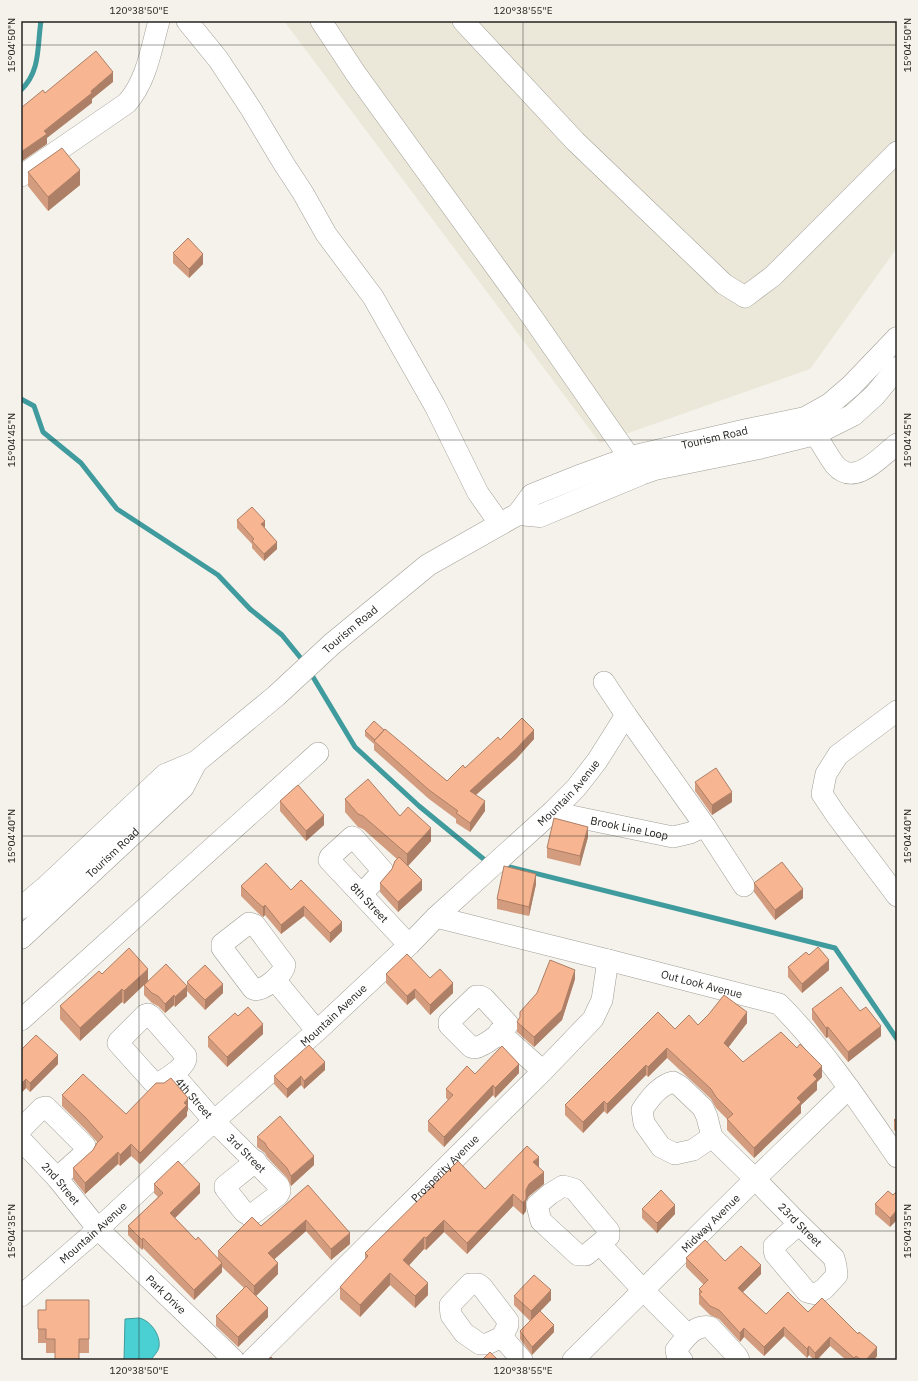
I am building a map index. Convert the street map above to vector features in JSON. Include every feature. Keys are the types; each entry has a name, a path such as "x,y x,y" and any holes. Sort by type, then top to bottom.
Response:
{"main road":[{"name":"Tourism Road","path":"21,908 165,775 196,762 276,696 332,644 428,565 509,519 540,516 636,465 747,430 805,418 830,404 851,386 897,338"},
{"name":"Tourism Road","path":"636,465 655,469 759,448 815,434 853,415 876,394 897,368"},
{"name":"Tourism Road","path":"21,938 183,787 196,762"}],"street":[{"path":"21,176 127,103 135,94 143,80 159,21"},
{"path":"187,21 218,59 303,193 326,234 373,297 427,395 435,406 478,493 509,519"},
{"path":"321,21 356,74 636,465"},
{"path":"463,21 575,141 724,284 745,297 773,276 897,152"},
{"path":"815,434 836,466 846,473 856,473 865,470 897,444"},
{"path":"604,682 705,826 744,886"},
{"path":"897,712 838,755 826,774 822,794 897,896"},
{"name":"Mountain Avenue","path":"21,1296 98,1229 214,1122 317,1031 409,945 436,917 552,812 576,788 597,761 626,715"},
{"path":"21,1020 318,753"},
{"name":"Brook Line Loop","path":"552,812 673,838 690,833 705,826"},
{"name":"8th Street","path":"362,894 383,871 354,838 351,838 330,857 329,860 409,945"},
{"name":"Out Look Avenue","path":"436,917 779,1004 794,1020 849,1088 897,1157"},
{"name":"Prosperity Avenue","path":"252,1360 543,1071 593,1019 602,1000 608,960"},
{"path":"275,980 317,1031"},
{"path":"499,1032 543,1071"},
{"name":"4th Street","path":"173,1074 214,1122"},
{"path":"673,1082 680,1086 703,1108 712,1137 693,1150 675,1154 661,1147 644,1124 642,1110 647,1102 665,1084 673,1082"},
{"name":"Midway Avenue","path":"574,1360 755,1179 849,1088"},
{"path":"21,1129 42,1108 46,1107 85,1146 85,1152 57,1178"},
{"name":"3rd Street","path":"214,1122 256,1161 279,1186 280,1191 278,1195 249,1215 244,1212 226,1190 225,1186 256,1161"},
{"name":"23rd Street","path":"712,1137 798,1224 834,1258 837,1275 824,1289 816,1294 807,1292 775,1254 774,1246 798,1224"},
{"name":"2nd Street","path":"21,1140 57,1178 98,1229"},
{"name":"Park Drive","path":"98,1229 234,1360"},
{"path":"600,1244 688,1335"},
{"path":"682,1360 677,1355 676,1350 688,1335 700,1327 710,1327 737,1356 738,1360"},
{"path":"502,1337 522,1360"}],"shaded area":[{"path":"284,21 897,21 897,248 810,369 600,443"}],"water":[{"path":"125,1319 143,1319 154,1329 158,1338 159,1347 151,1360 124,1360"}],"building":[{"path":"96,51 113,72 91,91 92,93 44,131 47,134 21,152 21,108 43,90 45,93"},
{"path":"62,148 80,170 48,197 28,172"},
{"path":"188,238 203,254 189,269 173,253"},
{"path":"252,507 265,521 261,524 277,542 264,554 252,541 254,539 237,520"},
{"path":"522,718 534,730 516,749 470,791 485,801 470,823 456,813 458,811 429,790 374,741 385,729 447,781 463,765 465,768 498,737 500,740"},
{"path":"374,721 384,730 375,740 365,731"},
{"path":"716,768 732,792 712,805 695,782"},
{"path":"368,779 400,816 408,807 431,828 407,854 363,816 358,814 345,799"},
{"path":"298,785 324,815 306,831 280,801"},
{"path":"554,818 588,827 580,856 547,848"},
{"path":"399,857 422,880 398,902 380,883 392,869 395,861"},
{"path":"782,862 803,889 775,910 754,883"},
{"path":"266,863 291,890 301,880 342,922 330,933 304,906 281,925 265,905 263,907 241,886"},
{"path":"504,866 536,874 529,907 497,899"},
{"path":"818,947 829,960 802,984 788,967 806,952 809,955"},
{"path":"129,948 148,969 124,991 122,989 80,1028 60,1006 99,971 102,974"},
{"path":"407,954 430,978 440,969 453,983 430,1005 415,989 407,996 386,974"},
{"path":"550,960 575,970 562,1010 534,1037 517,1022 520,1017 520,1012 537,993"},
{"path":"166,964 187,986 175,997 174,995 165,1004 158,996 152,993 144,985"},
{"path":"205,965 223,984 205,1000 187,982"},
{"path":"841,987 860,1011 866,1007 881,1026 848,1052 828,1027 826,1028 812,1009"},
{"path":"724,995 747,1012 724,1043 743,1062 781,1032 797,1048 800,1044 822,1066 813,1075 817,1079 797,1098 801,1102 754,1148 727,1119 733,1114 716,1097 711,1089 667,1048 648,1067 646,1065 607,1104 604,1101 583,1122 565,1105 658,1012 675,1029 689,1015 698,1025"},
{"path":"248,1007 263,1024 227,1057 208,1037 235,1013 238,1016"},
{"path":"36,1035 58,1055 30,1083 26,1079 21,1084 21,1050"},
{"path":"309,1045 325,1062 304,1081 301,1076 287,1089 274,1076"},
{"path":"502,1046 519,1064 495,1088 493,1085 444,1137 428,1121 453,1095 446,1089 467,1066 475,1074"},
{"path":"83,1074 126,1114 156,1083 164,1083 171,1078 188,1098 184,1103 187,1105 140,1153 131,1144 120,1155 118,1152 85,1183 73,1168 93,1150 103,1137 62,1095"},
{"path":"280,1116 314,1156 291,1176 287,1168 265,1143 257,1137"},
{"path":"527,1146 539,1157 533,1162 544,1172 529,1184 526,1190 526,1199 523,1203 513,1194 467,1243 444,1220 426,1238 424,1237 403,1260 428,1283 415,1296 390,1273 360,1305 340,1287 368,1256 365,1253 458,1161 485,1189"},
{"path":"178,1161 200,1184 170,1213 196,1240 198,1237 222,1263 194,1290 143,1238 142,1240 128,1226 163,1193 154,1184"},
{"path":"308,1185 350,1233 331,1249 306,1220 268,1253 278,1263 254,1286 218,1251 252,1217 261,1226"},
{"path":"661,1190 675,1205 657,1223 642,1209"},
{"path":"888,1191 893,1195 897,1191 897,1210 890,1218 875,1204"},
{"path":"705,1240 725,1261 741,1246 761,1265 738,1288 766,1314 788,1292 808,1312 822,1298 858,1334 859,1332 877,1347 866,1360 861,1360 856,1356 854,1358 830,1337 815,1353 809,1346 807,1349 784,1327 764,1347 744,1328 740,1333 719,1310 710,1306 699,1294 702,1292 699,1289 708,1280 686,1258"},
{"path":"534,1275 551,1290 531,1311 514,1296"},
{"path":"246,1286 268,1308 238,1337 216,1316"},
{"path":"46,1300 89,1300 89,1339 79,1339 79,1360 55,1360 55,1339 46,1339 46,1329 38,1329 38,1310 46,1310"},
{"path":"540,1311 554,1325 532,1347 520,1331"},
{"path":"490,1352 498,1360 482,1360"}],"waterway":[{"path":"21,90 32,75 35,66 41,21"},
{"path":"21,399 34,406 43,432 81,463 117,509 218,575 250,609 282,635 304,662"},
{"path":"310,672 355,747 419,806 489,862"},
{"path":"502,865 835,948 897,1039"}]}
